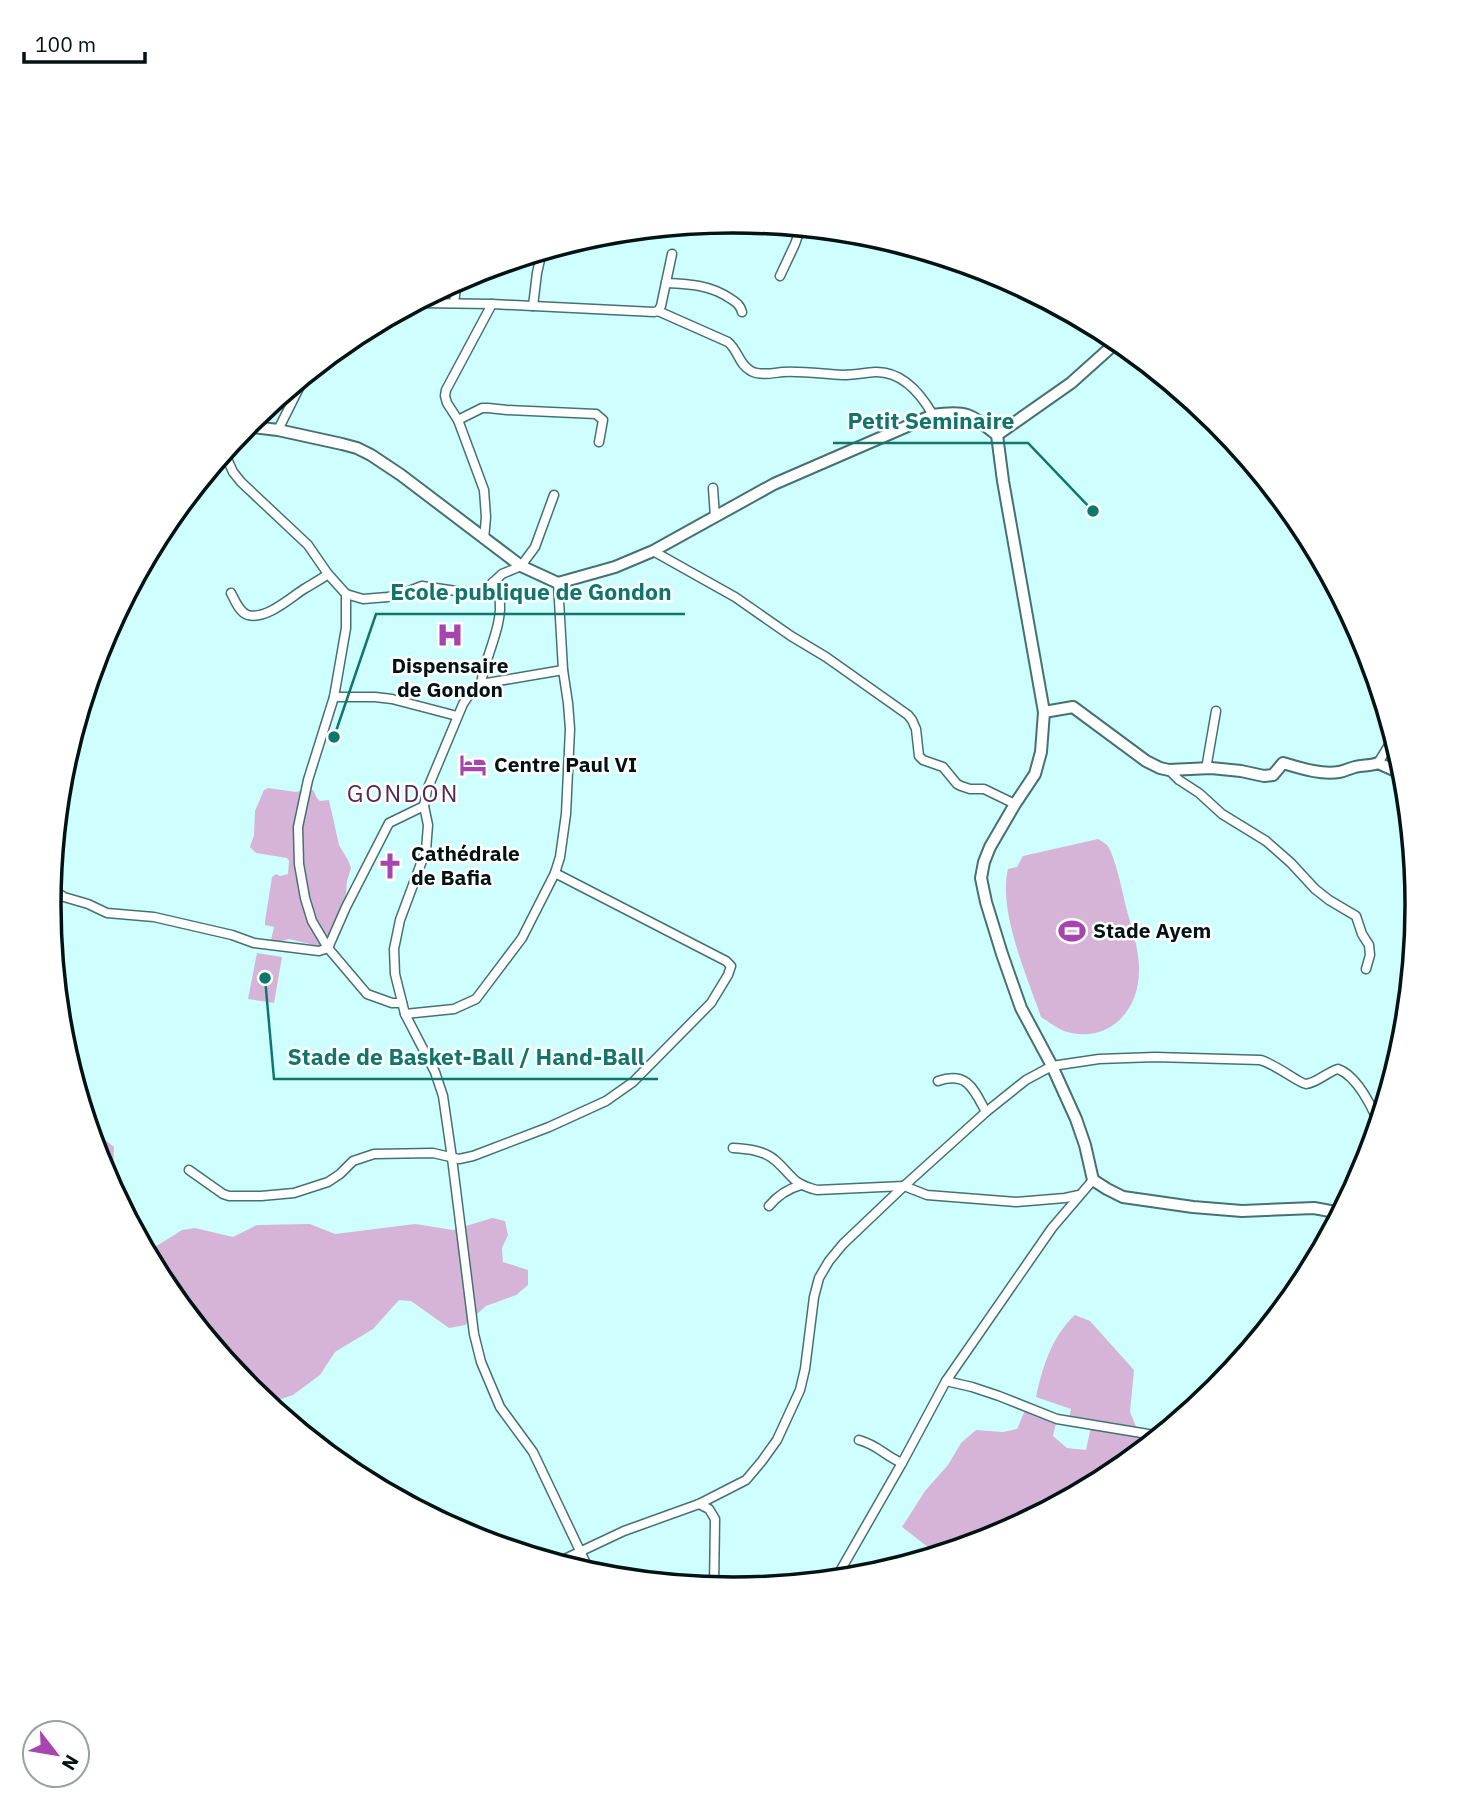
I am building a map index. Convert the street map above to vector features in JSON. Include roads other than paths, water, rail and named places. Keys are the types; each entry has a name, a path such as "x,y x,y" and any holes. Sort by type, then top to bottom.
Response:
{"street":[{"path":"779,276 797,236"},
{"path":"658,311 673,254"},
{"path":"533,306 540,262"},
{"path":"666,283 713,288 738,304 742,312"},
{"path":"454,303 455,293"},
{"path":"434,303 658,311 728,342 744,366 752,372 842,375 874,372 895,375 917,392 933,415"},
{"path":"484,538 484,489 458,420 445,396 492,304"},
{"path":"996,435 1071,383 1110,349"},
{"path":"278,430 295,396"},
{"path":"458,420 482,408 596,414 603,420 598,442"},
{"path":"260,428 342,444 371,455 521,566 558,583 615,567 653,551 774,484 933,415 956,412 978,420 996,435 1044,712 1039,764 1029,786 990,847 981,878 986,902 1021,1008 1076,1119 1093,1180 1123,1197 1194,1207 1242,1212 1314,1208 1331,1211"},
{"path":"228,462 241,482 309,545 328,574 346,594 363,599 388,597 422,586 477,594 483,592 502,574 521,566 535,547 554,495"},
{"path":"713,488 715,517"},
{"path":"653,551 735,597 908,715 916,729 919,756 923,760 943,766 957,784 970,789 984,789 1015,804"},
{"path":"231,593 241,611 256,615 279,606 328,574"},
{"path":"481,684 498,618 499,598 493,582"},
{"path":"405,1014 454,1009 476,999 522,938 555,873 566,814 570,729 563,670 558,583"},
{"path":"346,594 343,650 334,697 308,780 298,827 299,864 312,921 328,948 367,994 392,1003 402,1003"},
{"path":"563,670 481,684 471,692 457,716 427,790 424,806 428,825 426,850 400,920 394,949 394,974 405,1014 435,1072 443,1096 472,1315 481,1362 500,1408 533,1452 584,1560"},
{"path":"334,697 391,699 457,716"},
{"path":"1044,712 1073,707 1146,761 1169,770 1241,771 1264,776 1273,775 1283,763 1298,768 1341,772 1354,767 1373,765 1387,748"},
{"path":"1206,769 1216,711"},
{"path":"1378,762 1392,769"},
{"path":"1169,770 1222,814 1266,841 1329,900 1356,916 1369,945 1370,955 1366,969"},
{"path":"61,895 107,913 162,919 232,935 254,943 319,951 328,948 389,823 424,806"},
{"path":"189,1170 229,1196 294,1193 327,1182 353,1161 374,1154 433,1153 459,1159 473,1156 549,1127 606,1101 633,1082 710,1003 731,966 555,873"},
{"path":"569,1556 624,1531 699,1504 746,1480 777,1440 800,1390 814,1297 829,1261 843,1244 904,1186 1026,1080 1052,1066 1099,1059 1139,1057 1261,1060 1306,1084 1338,1069 1348,1075 1373,1112"},
{"path":"938,1081 963,1079 969,1083 986,1112"},
{"path":"733,1148 753,1149 775,1159 795,1182 817,1190 904,1186 927,1195 1016,1202 1079,1195"},
{"path":"842,1568 946,1381 1052,1228 1093,1180"},
{"path":"769,1206 778,1195 801,1185"},
{"path":"946,1381 999,1396 1057,1419 1148,1434"},
{"path":"859,1440 879,1448 902,1463"},
{"path":"699,1504 709,1509 715,1519 715,1577"}],"place":[{"name":"Petit Seminaire","path":"1093,511"},
{"name":"Dispensaire de Gondon","path":"450,635"},
{"name":"Ecole publique de Gondon","path":"334,737"},
{"name":"Centre Paul VI","path":"473,765"},
{"name":"Cathédrale de Bafia","path":"390,866"},
{"name":"Stade Ayem","path":"1072,931"},
{"name":"Stade de Basket-Ball / Hand-Ball","path":"265,978"}],"district":[{"name":"GONDON","path":"403,794"}]}
